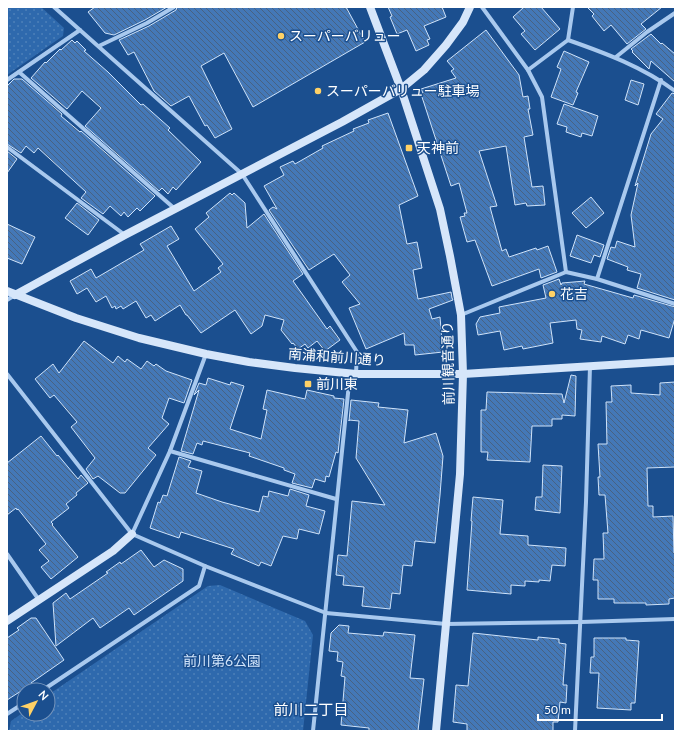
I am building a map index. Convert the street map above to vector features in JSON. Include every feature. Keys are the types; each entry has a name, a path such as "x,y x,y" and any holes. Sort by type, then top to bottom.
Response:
{"street":[{"path":"54,7 242,174 357,352 336,499 326,613 313,731"},
{"path":"99,46 147,23 174,7"},
{"name":"前川観音通り","path":"370,7 401,89 440,209 461,315 463,374 460,474 436,731"},
{"path":"7,300 125,235 342,122 401,89 424,70 446,45 463,22 470,7"},
{"path":"482,7 528,70 542,97 566,272"},
{"path":"528,70 568,40 573,7"},
{"path":"616,57 647,32 675,13"},
{"path":"7,80 80,30"},
{"path":"568,40 616,57 661,80 675,91"},
{"path":"19,72 175,209"},
{"path":"597,279 661,80"},
{"path":"7,147 125,235"},
{"path":"461,315 566,272 597,279 675,304"},
{"name":"南浦和前川通り","path":"7,291 76,318 139,338 206,354 249,362 353,373 463,374 675,362"},
{"path":"7,621 113,551 132,534 170,451 206,354"},
{"path":"575,731 581,622 590,366"},
{"path":"7,374 132,534 205,566 326,613 446,624 675,619"},
{"path":"170,451 336,499"},
{"path":"7,554 39,600"},
{"path":"55,682 198,586 205,566"},
{"path":"7,714 16,708"}],"green space":[{"path":"7,7 41,7 64,28 63,36 7,75"},
{"name":"前川第6公園","path":"220,585 305,621 313,635 303,731 9,731 11,721 16,718 16,722 56,722 56,690 208,586"}],"building":[{"path":"95,7 167,7 145,20 114,35 105,33 88,12"},
{"path":"177,7 346,7 365,42 253,107 224,53 201,66 232,129 215,138 207,125 205,126 189,96 171,106 154,91 134,52 128,55 119,40 149,26 176,10"},
{"path":"388,7 442,7 446,17 424,26 430,39 427,40 429,45 416,51 407,30 397,34 390,17 392,16"},
{"path":"524,7 541,7 560,29 535,50 521,34 525,31 513,17"},
{"path":"587,7 662,7 641,24 646,29 627,44 611,25 604,31 592,16 594,14"},
{"path":"486,30 519,75 523,97 528,96 530,109 528,109 533,135 524,137 532,187 543,186 545,205 527,206 526,203 515,205 506,146 479,151 497,206 490,207 502,251 506,249 509,257 536,248 537,250 548,246 557,272 541,278 539,269 492,286 475,240 467,242 460,217 465,216 464,213 467,213 459,183 451,186 421,94 423,93 421,89 456,78 451,71 454,69 447,61"},
{"path":"651,34 661,44 662,43 675,54 675,82 651,61 649,69 632,52 633,51 631,49"},
{"path":"72,40 75,43 77,41 86,50 84,51 108,72 141,105 143,104 170,128 168,130 201,162 176,190 173,187 168,194 162,188 159,191 85,126 101,108 82,91 67,109 31,78 45,62 46,63 60,49 61,50"},
{"path":"564,51 589,62 576,92 578,93 573,105 551,97 561,69 557,67"},
{"path":"14,79 22,79 62,114 61,116 80,132 81,131 155,196 140,211 137,208 128,217 124,212 121,216 110,206 103,214 81,198 86,192 38,148 34,153 26,146 21,153 7,144 7,86"},
{"path":"631,80 644,84 638,105 625,100"},
{"path":"672,93 675,94 675,300 637,288 641,274 627,270 628,267 607,259 611,247 615,248 617,241 635,247 631,215 638,183 635,186 651,134 663,119 656,114"},
{"path":"564,104 598,116 592,136 582,133 581,137 566,132 567,127 557,124"},
{"path":"388,113 418,196 399,205 407,244 417,242 422,268 413,270 418,299 451,292 453,300 429,309 432,319 440,317 443,352 415,355 414,345 405,345 404,333 366,349 349,308 360,304 342,282 350,275 334,254 309,270 269,210 273,207 277,209 264,186 284,175 280,167 293,161 295,164 323,148 322,146 354,131 353,129 369,123 368,120"},
{"path":"7,151 17,159 7,173"},
{"path":"230,193 232,195 234,193 245,203 247,228 264,214 303,274 293,281 327,329 330,326 340,340 325,351 317,341 308,348 305,344 298,349 281,330 284,320 265,315 262,326 251,334 235,310 201,333 180,305 155,321 151,315 146,318 136,301 123,309 121,306 116,309 115,306 112,308 106,296 96,302 87,288 77,294 70,281 91,269 96,278 144,250 140,244 171,226 179,239 167,246 194,291 221,272 218,268 223,264 195,229 209,217 206,213"},
{"path":"591,197 604,213 586,228 572,213"},
{"path":"77,203 99,220 88,235 65,218"},
{"path":"7,224 35,237 22,264 7,258"},
{"path":"577,235 604,245 600,257 594,255 591,263 570,256"},
{"path":"559,279 561,285 562,283 585,281 584,284 633,298 634,295 675,307 675,318 669,338 641,330 639,339 628,335 625,344 602,336 601,342 580,339 582,330 577,329 576,320 550,323 553,343 523,349 522,346 504,350 500,331 478,335 476,324 480,317 500,313 499,307 546,298 543,285"},
{"path":"84,341 113,363 118,356 125,362 127,359 141,369 147,361 154,366 156,364 166,371 192,380 184,403 169,398 162,418 169,424 148,448 156,455 125,493 120,493 98,476 93,479 86,469 95,458 71,427 77,422 54,395 50,398 35,379 53,364 59,373"},
{"path":"571,375 576,376 575,416 562,415 562,419 552,419 552,426 532,426 530,462 487,460 488,452 481,452 481,410 486,410 487,392 562,394 564,403"},
{"path":"208,378 230,385 231,382 244,386 230,429 261,439 267,410 263,409 267,390 305,399 307,390 334,396 334,398 344,399 338,453 336,452 329,477 326,476 325,482 315,479 312,488 292,483 295,474 284,470 284,468 249,456 250,453 203,441 202,445 197,443 193,454 181,451 199,390 194,395 199,383 206,385"},
{"path":"675,382 675,467 647,468 648,506 653,506 653,517 673,516 675,598 669,599 669,604 646,605 646,603 614,603 614,599 598,599 598,580 593,580 594,559 604,559 603,533 608,533 605,495 599,495 598,477 600,477 598,444 607,444 606,402 612,402 611,386 631,385 631,393 660,395 660,383"},
{"path":"351,400 379,403 378,407 408,410 404,443 436,433 443,456 435,543 415,541 412,566 403,565 400,594 392,593 390,609 362,606 364,587 343,585 344,576 336,575 338,555 347,556 352,501 385,505 356,458 359,421 349,420"},
{"path":"41,436 78,479 81,475 88,483 66,504 69,508 51,522 78,557 51,579 41,567 49,561 39,550 46,544 18,509 17,510 16,508 7,515 7,463"},
{"path":"179,457 191,461 188,467 202,471 196,493 222,502 259,512 263,496 268,497 269,491 288,496 290,489 309,495 306,506 325,511 319,534 299,529 297,539 283,536 271,566 261,562 259,566 231,554 234,549 181,532 179,538 150,528 158,502 160,503 163,495 167,496"},
{"path":"543,465 562,466 560,513 535,510 536,497 542,497"},
{"path":"473,497 503,500 500,534 528,536 528,545 566,548 565,566 552,565 550,581 525,581 525,586 511,585 511,594 467,590"},
{"path":"141,550 154,567 164,560 183,569 183,581 134,615 129,608 100,628 93,618 56,646 53,603 66,593 70,599 108,573 106,572 120,562 121,564"},
{"path":"31,618 36,618 64,660 32,682 16,682 16,694 7,700 7,638 19,630 17,628"},
{"path":"339,625 349,626 348,633 383,636 384,632 415,635 410,678 424,679 418,731 369,731 369,728 341,725 345,677 341,676 343,662 337,661 338,652 329,651 331,633"},
{"path":"473,633 538,640 538,637 559,639 559,643 566,644 563,685 567,685 566,703 560,702 558,722 553,722 553,731 467,731 467,724 453,722 456,685 468,686"},
{"path":"594,638 626,638 626,640 639,641 635,703 631,703 631,710 597,708 599,673 590,673 591,657 594,657"}],"place":[{"name":"スーパーバリュー","path":"281,36"},
{"name":"スーパーバリュー駐車場","path":"318,91"},
{"name":"天神前","path":"409,148"},
{"name":"花吉","path":"552,294"},
{"name":"前川東","path":"308,384"}],"district":[{"name":"前川二丁目","path":"311,710"}]}
